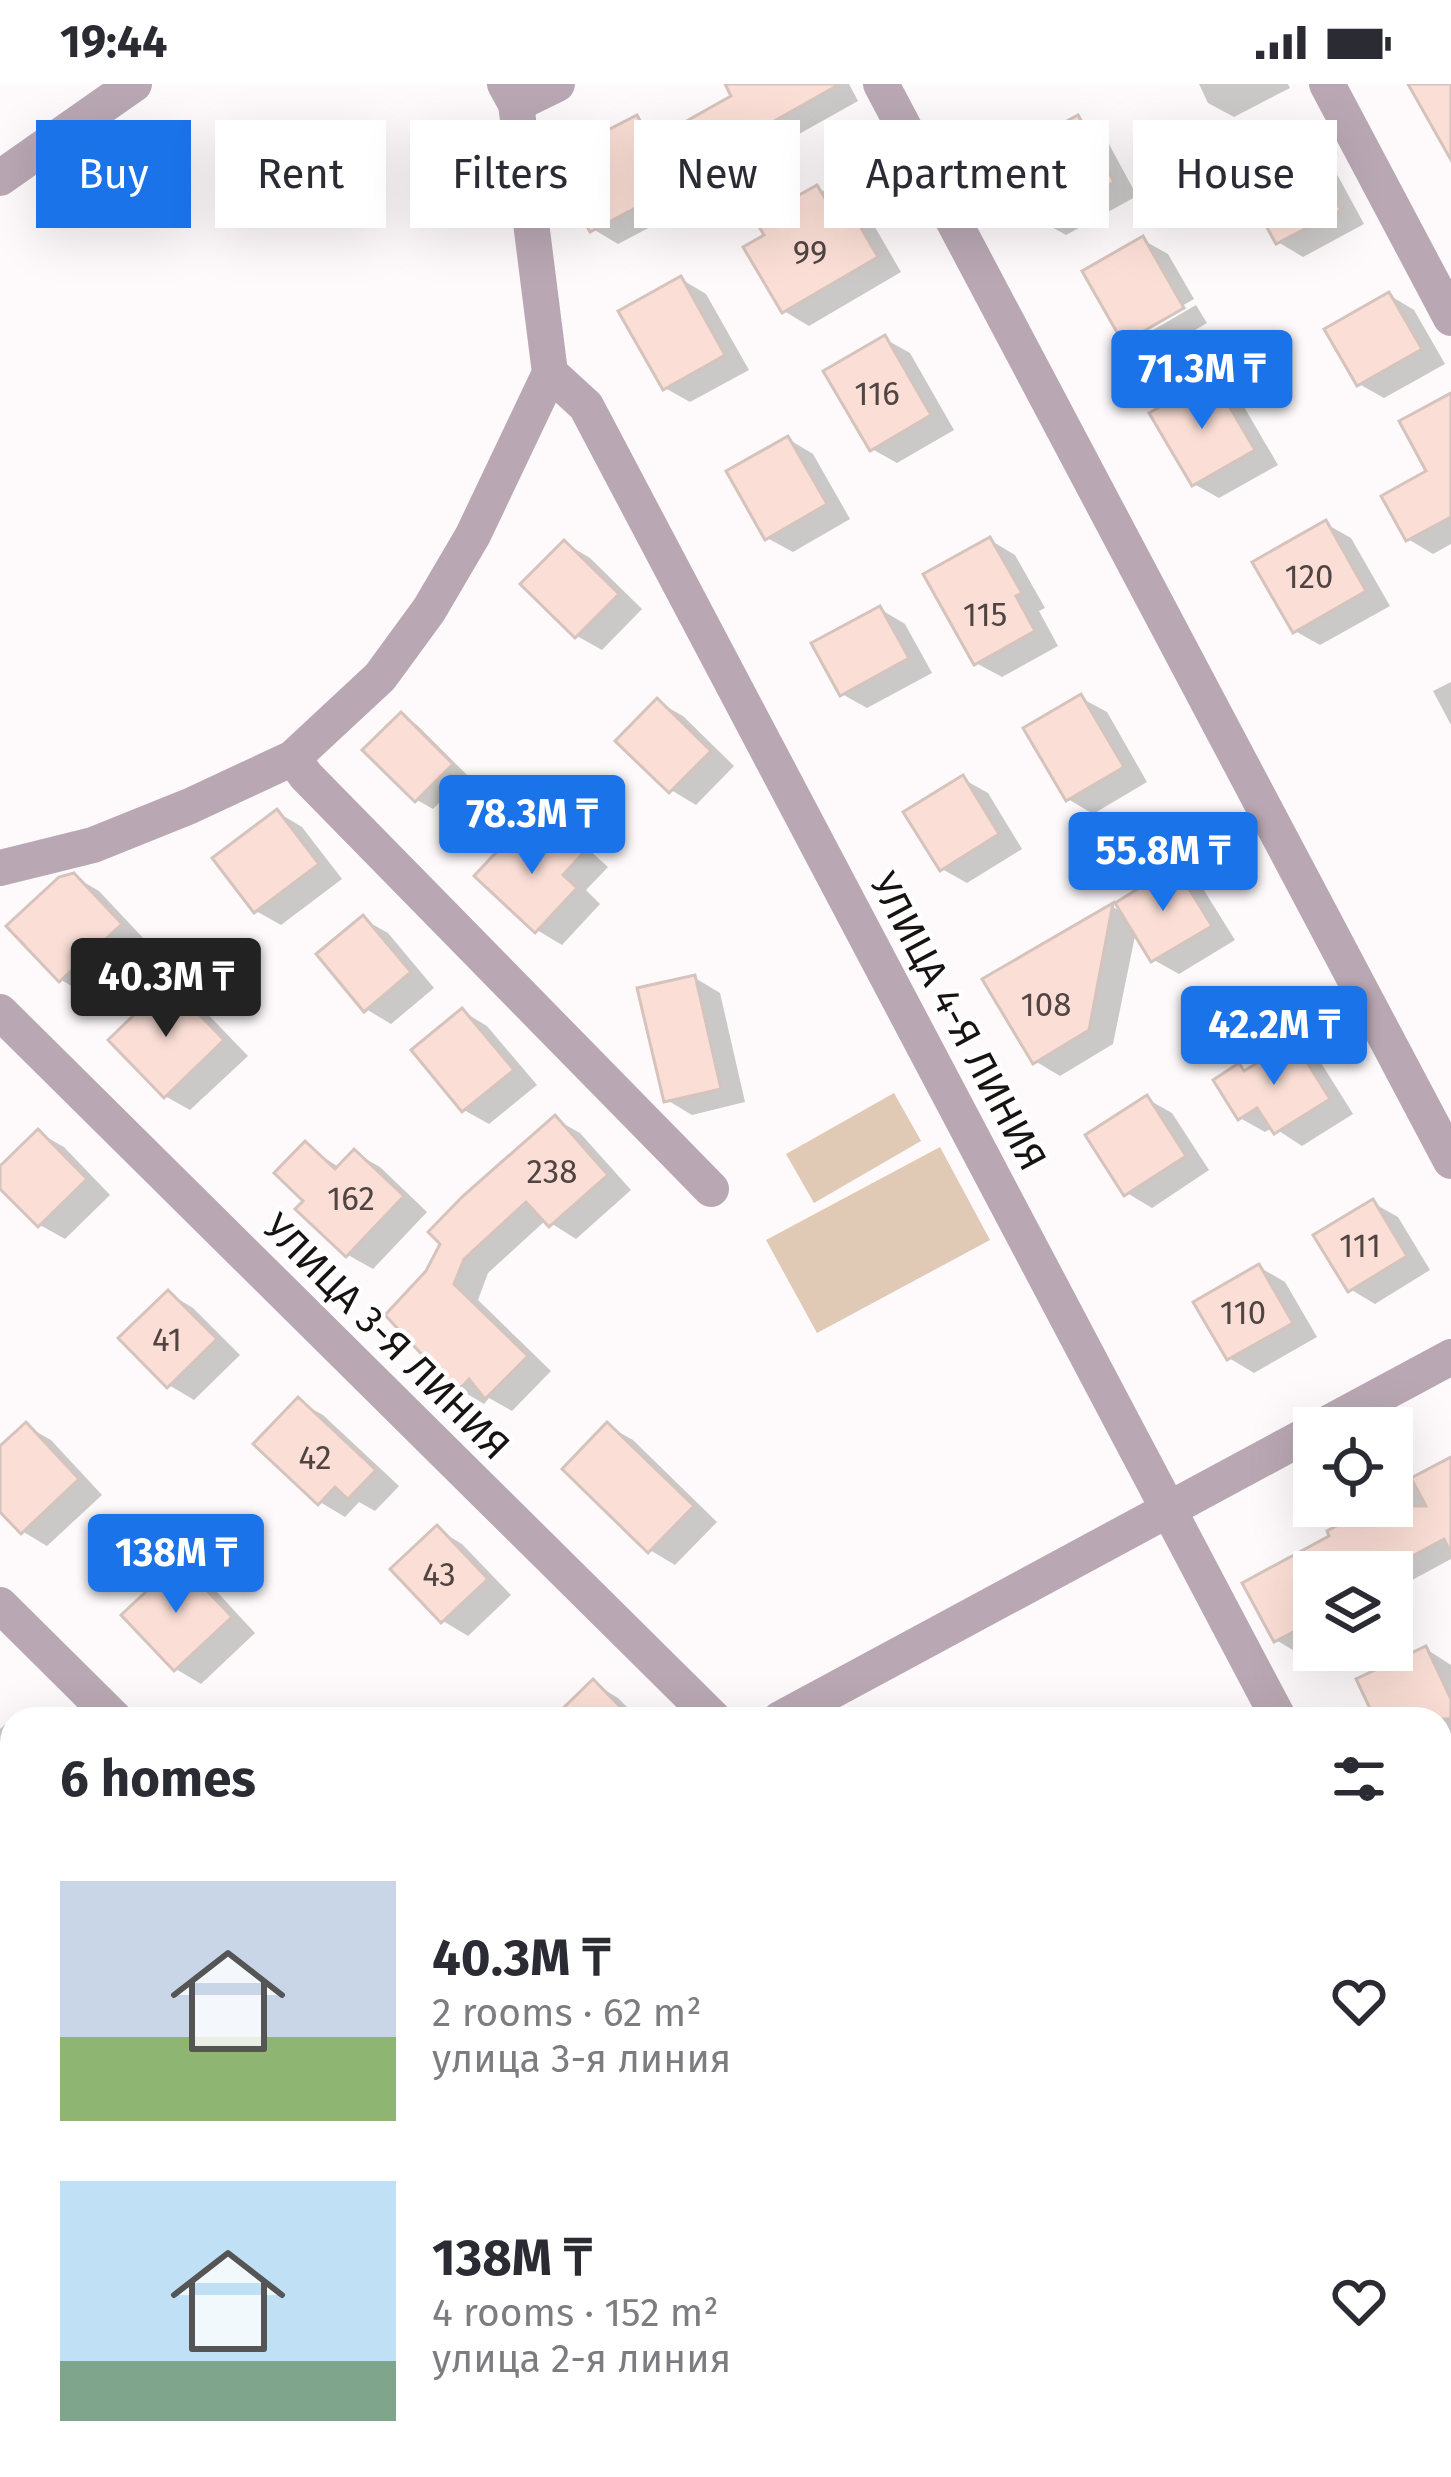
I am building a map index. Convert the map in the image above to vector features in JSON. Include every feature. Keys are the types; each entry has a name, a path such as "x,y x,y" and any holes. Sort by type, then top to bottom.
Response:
{"street":[{"path":"0,178 134,84"},
{"path":"0,868 93,845 293,758 380,677 429,610 473,535 550,373 511,94 557,84"},
{"path":"881,84 1451,1160"},
{"path":"1327,84 1451,318"},
{"name":"УЛИЦА 4-Я ЛИНИЯ","path":"550,373 586,406 1273,1707"},
{"path":"293,758 711,1189"},
{"name":"УЛИЦА 3-Я ЛИНИЯ","path":"0,1012 702,1707"},
{"path":"1357,1407 1451,1357"},
{"path":"802,1707 1293,1441"},
{"path":"0,1605 103,1707"}],"shaded area":[{"path":"894,1093 921,1141 814,1203 786,1154"},
{"path":"940,1147 990,1240 817,1333 766,1240"}],"building":[{"path":"725,84 840,84 776,120 688,120 731,96"},
{"path":"1408,84 1451,84 1451,160"},
{"path":"637,115 634,209 610,221 610,129"},
{"path":"817,185 824,197 824,228 861,228 878,257 782,313 743,247 764,235 760,228 800,228 800,195"},
{"path":"1267,228 1307,228 1276,244"},
{"path":"1143,236 1184,308 1123,343 1082,271"},
{"path":"681,276 725,355 663,390 618,311"},
{"path":"1389,292 1422,349 1357,386 1324,329"},
{"path":"885,335 931,415 870,451 823,371"},
{"path":"1212,377 1255,450 1192,486 1149,413"},
{"path":"1451,393 1451,517 1406,541 1381,496 1426,471 1399,421"},
{"path":"788,436 827,504 765,540 726,471"},
{"path":"1326,520 1366,591 1293,633 1252,562"},
{"path":"990,537 1022,593 1016,596 1035,631 974,665 923,574"},
{"path":"564,540 619,594 575,638 520,584"},
{"path":"880,606 909,658 840,696 811,643"},
{"path":"1081,694 1124,767 1066,801 1023,728"},
{"path":"657,698 711,751 669,793 615,741"},
{"path":"401,712 453,764 415,802 362,750"},
{"path":"963,775 999,834 940,871 903,812"},
{"path":"277,809 319,864 254,913 212,858"},
{"path":"517,830 540,853 562,830 585,851 563,875 577,888 535,933 474,876"},
{"path":"1175,866 1212,926 1151,962 1115,903"},
{"path":"74,873 122,924 59,982 6,926 59,877"},
{"path":"1113,903 1089,1030 1033,1064 982,979"},
{"path":"363,915 411,972 364,1012 316,954"},
{"path":"695,975 721,1089 664,1102 637,988"},
{"path":"168,982 224,1040 164,1098 108,1040"},
{"path":"462,1008 514,1070 462,1112 411,1050"},
{"path":"1293,1040 1330,1099 1274,1134 1257,1108 1238,1120 1213,1080 1239,1063 1244,1071"},
{"path":"1147,1095 1186,1156 1124,1196 1085,1135"},
{"path":"555,1115 608,1175 549,1227 526,1202 464,1259 454,1284 528,1356 485,1399 469,1379 457,1392 385,1315 426,1271 440,1244 428,1232"},
{"path":"38,1129 87,1179 38,1227 0,1189 0,1166"},
{"path":"305,1141 335,1169 354,1149 404,1196 346,1257 295,1209 303,1201 274,1173"},
{"path":"1373,1199 1407,1256 1348,1292 1313,1235"},
{"path":"1259,1264 1293,1323 1227,1360 1193,1302"},
{"path":"168,1290 217,1339 167,1388 118,1338"},
{"path":"298,1397 376,1470 348,1499 335,1487 318,1505 253,1444"},
{"path":"26,1422 79,1479 21,1534 0,1512 0,1446"},
{"path":"607,1422 694,1506 648,1553 562,1469"},
{"path":"1451,1457 1451,1553 1444,1539 1413,1556 1413,1551 1301,1551 1329,1536 1327,1531 1334,1527 1413,1527 1413,1506 1426,1506 1413,1477"},
{"path":"437,1525 488,1579 441,1623 390,1569"},
{"path":"1293,1555 1293,1632 1274,1642 1242,1583"},
{"path":"179,1561 232,1617 174,1671 121,1615"},
{"path":"1426,1646 1451,1707 1369,1707 1356,1679 1373,1671 1413,1671 1413,1652"},
{"path":"593,1679 620,1707 564,1707"}]}
